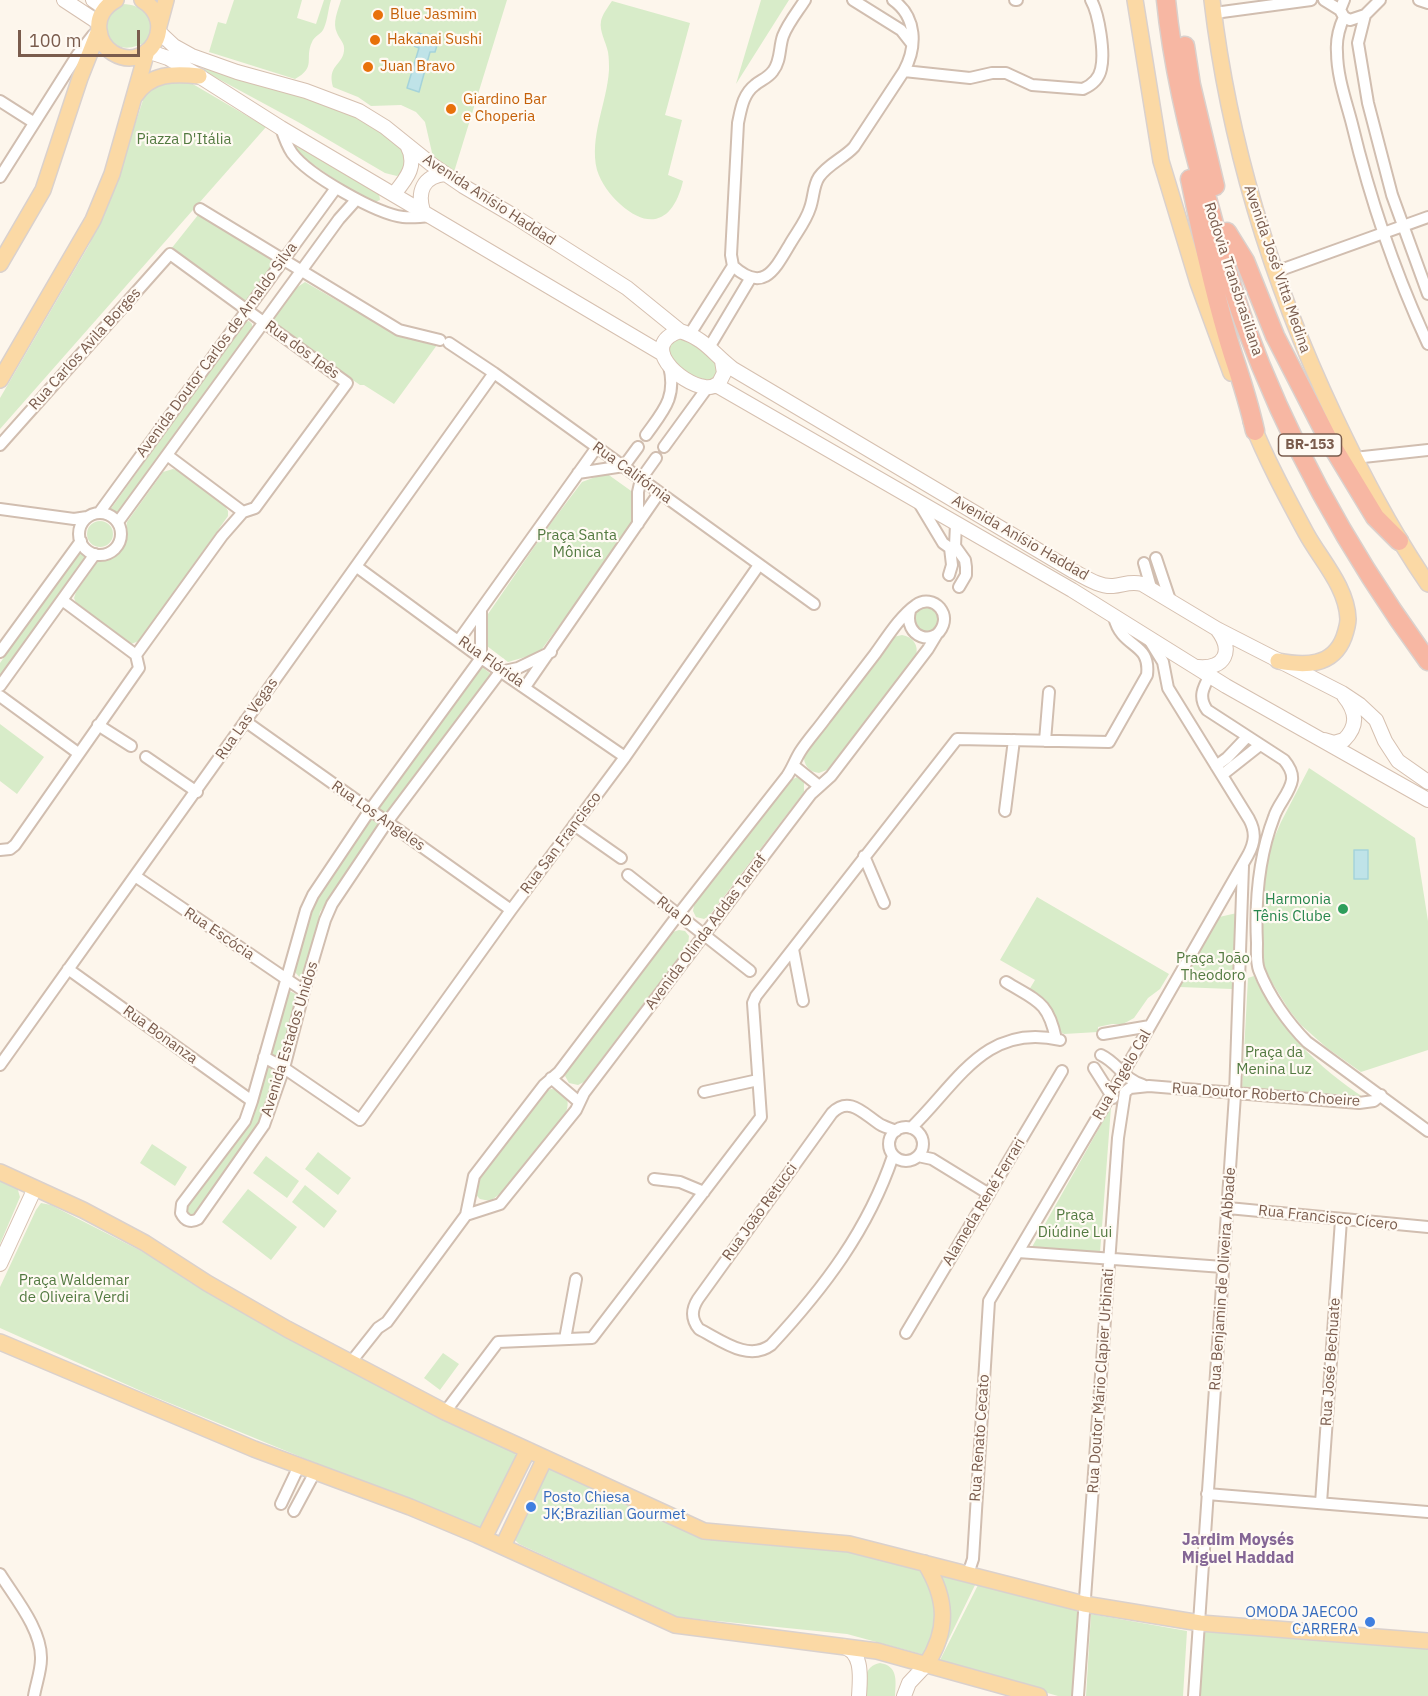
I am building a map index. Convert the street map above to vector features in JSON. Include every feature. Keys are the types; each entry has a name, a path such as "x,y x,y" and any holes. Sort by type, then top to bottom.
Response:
{"highway":[{"name":"Rodovia Transbrasiliana","path":"1166,0 1179,89 1193,152 1228,272 1258,357 1302,455 1334,515 1380,593 1428,661"},
{"name":"Rodovia Transbrasiliana","path":"1178,0 1191,85 1227,232 1260,329 1317,458 1375,564 1428,641"},
{"path":"1168,21 1165,50 1198,218 1255,431"},
{"path":"1227,232 1245,261 1275,336 1329,441 1375,517 1399,542"}],"main road":[{"path":"64,0 99,28 104,45 116,55 131,57 147,51 155,43 166,0"},
{"path":"142,0 155,12 159,29"},
{"path":"1135,0 1161,161 1202,294 1224,357 1255,431 1306,534 1342,596 1348,621 1342,640 1328,658 1300,665 1278,661"},
{"path":"0,264 43,190 106,3"},
{"name":"Avenida José Vitta Medina","path":"1213,8 1224,79 1244,171 1275,272 1312,370 1354,458 1399,542 1428,584"},
{"name":"Avenida Anísio Haddad","path":"159,29 174,46 192,56 237,72 306,91 359,111 385,127 445,174 627,288 685,333 710,346 722,361 1073,571 1099,584 1115,586 1125,582 1136,583 1170,600 1216,629 1342,693 1376,720 1384,741 1398,761 1428,782"},
{"path":"0,380 93,220 112,174 147,51"},
{"name":"Avenida Anísio Haddad","path":"147,51 168,58 199,76 281,128 427,214 666,360 685,379 712,386 919,503 1110,614 1227,686 1428,800"},
{"path":"132,101 139,90 151,80 166,74 199,76"},
{"path":"394,194 410,171 412,154 407,145"},
{"path":"427,214 420,194 423,185 436,175 445,174"},
{"path":"666,360 663,343 667,337 685,333"},
{"path":"712,386 724,373 722,361"},
{"path":"1110,614 1108,598 1115,586"},
{"path":"1210,675 1224,658 1226,648 1224,640 1216,629"},
{"path":"1198,667 1220,663"},
{"path":"1319,739 1334,743 1344,740 1350,734 1355,715 1352,706 1342,693"},
{"path":"0,1172 83,1210 146,1244 287,1329 445,1412 704,1531 849,1544 1084,1604 1200,1623 1428,1641"},
{"path":"0,1264 35,1188"},
{"path":"0,1342 299,1466 484,1538 675,1625 877,1651 1039,1696"},
{"path":"484,1538 528,1450"},
{"path":"503,1546 545,1458"},
{"path":"904,1696 909,1683 926,1665 934,1652 943,1623 936,1581 925,1563"},
{"path":"836,1645 846,1647 854,1653 860,1672 859,1696"}],"street":[{"path":"685,333 711,302 733,266 731,255 738,123 741,108 753,86 774,71 779,60 780,44 785,32 806,0"},
{"path":"853,0 906,34 914,48"},
{"path":"733,266 750,279 770,275 808,214 818,178 854,147 904,71 914,48 911,24 905,11 893,0"},
{"path":"904,71 961,78 992,73 1006,74 1032,85 1083,89 1097,79 1102,59 1097,13 1091,0"},
{"path":"1213,8 1222,12 1311,0"},
{"path":"1324,0 1343,9 1353,20 1365,15 1380,1"},
{"path":"1419,0 1428,3"},
{"path":"1343,9 1337,38 1337,62 1355,139 1383,233 1428,344"},
{"path":"892,25 905,11"},
{"path":"1365,15 1358,43 1362,74 1383,164 1402,226 1428,294"},
{"path":"0,177 78,54 99,28"},
{"path":"0,101 33,122"},
{"path":"281,128 293,154 336,188 356,200 404,217 427,214"},
{"name":"Avenida Doutor Carlos de Arnaldo Silva","path":"99,513 336,188"},
{"path":"375,207 385,203 394,194"},
{"name":"Avenida Doutor Carlos de Arnaldo Silva","path":"117,522 339,219 356,200"},
{"path":"322,207 339,219"},
{"name":"Rua Califórnia","path":"200,209 399,330 444,341 494,373 814,604"},
{"path":"1275,272 1428,217"},
{"name":"Rua dos Ipês","path":"170,254 347,383 255,508 243,512"},
{"name":"Rua Carlos Avila Borges","path":"0,445 170,254"},
{"path":"710,346 750,279"},
{"path":"268,281 285,294"},
{"path":"711,302 729,314"},
{"path":"646,435 668,404 672,392 673,380 666,360"},
{"name":"Rua Las Vegas","path":"0,1065 494,373"},
{"path":"664,447 712,386"},
{"path":"459,640 597,447"},
{"path":"579,473 624,466 638,447"},
{"path":"1354,458 1428,450"},
{"path":"136,655 222,536 243,512 167,455"},
{"path":"638,524 638,492 641,479 656,458"},
{"path":"525,687 659,493"},
{"path":"919,503 949,546 965,560 965,574 957,586"},
{"path":"0,509 77,523 99,513 106,514 117,522 121,534 117,546 107,553 95,554 89,551 81,541 77,523"},
{"path":"956,524 949,546 948,573 958,576 965,574"},
{"path":"0,652 81,541"},
{"path":"0,686 95,554"},
{"path":"1156,558 1170,600"},
{"path":"1144,563 1152,591"},
{"name":"Rua San Francisco","path":"284,1068 360,1120 511,910 625,757 759,565"},
{"name":"Rua Flórida","path":"357,567 500,672 625,757"},
{"path":"2,850 15,845 139,668 136,655 62,600"},
{"path":"923,602 938,605 943,612 942,628 937,634 922,637 910,627 908,619 910,611 915,605 923,602"},
{"path":"481,610 479,641 481,658"},
{"name":"Avenida Olinda Addas Tarraf","path":"355,1364 383,1332 387,1322 466,1215 474,1176 544,1085 559,1072 794,766 800,752 895,626 910,611"},
{"path":"1110,614 1124,638 1146,656 1150,676"},
{"name":"Avenida Olinda Addas Tarraf","path":"466,1215 500,1204 576,1110 584,1093 703,935 811,794 831,776 937,634"},
{"path":"1149,639 1163,662 1168,688"},
{"path":"500,672 518,668 550,652"},
{"name":"Avenida Estados Unidos","path":"481,658 370,810 313,895 306,910 285,979 245,1121 182,1204 181,1213 187,1220 198,1219 264,1125 284,1068 304,991 332,904 387,822 500,672"},
{"path":"445,1412 498,1342 592,1338 704,1192 761,1117 753,1003 760,989 957,739 1109,742 1129,709 1134,707 1150,676 1159,675 1249,819 1254,831 1260,836 1269,832"},
{"path":"1210,675 1202,691 1202,704 1207,710 1284,760 1292,774 1292,781 1274,816 1260,870 1257,909 1260,971 1296,1031 1321,1054 1428,1131"},
{"path":"1202,704 1212,688 1227,686"},
{"path":"1045,741 1049,692"},
{"path":"0,696 78,753"},
{"name":"Rua Los Angeles","path":"245,721 511,910"},
{"path":"98,725 131,746"},
{"path":"1219,770 1247,737"},
{"path":"1005,811 1014,740"},
{"path":"1219,770 1260,744"},
{"path":"146,757 197,792"},
{"path":"794,766 819,786"},
{"path":"574,825 621,858"},
{"path":"1254,831 1252,848 1258,847 1264,851"},
{"name":"Rua Ângelo Cal","path":"989,1301 1252,848"},
{"path":"864,856 884,903"},
{"name":"Rua Benjamin de Oliveira Abbade","path":"1194,1696 1235,1095 1244,862"},
{"name":"Rua D","path":"628,875 750,970"},
{"name":"Rua Escócia","path":"135,876 304,991"},
{"path":"793,949 803,1001"},
{"name":"Rua Bonanza","path":"69,969 252,1101"},
{"path":"1240,973 1260,971"},
{"path":"914,1131 925,1114 957,1077 980,1056 1011,1039 1038,1036 1058,1040 1053,1022 1042,1004 1006,982"},
{"path":"1102,1034 1150,1026"},
{"path":"1101,1055 1112,1061 1131,1080 1149,1086"},
{"path":"264,1057 284,1068"},
{"path":"1094,1068 1110,1096 1118,1105 1120,1117"},
{"name":"Alameda René Ferrari","path":"906,1333 1062,1071"},
{"path":"551,1078 579,1102"},
{"path":"704,1092 758,1080"},
{"name":"Rua Doutor Roberto Choeire","path":"1149,1086 1235,1095 1359,1103 1374,1101 1381,1095"},
{"name":"Rua Doutor Mário Clapier Urbinati","path":"1078,1696 1120,1117 1124,1096 1128,1089 1149,1086"},
{"name":"Rua João Retucci","path":"893,1135 858,1107 847,1105 832,1113 698,1299 692,1315 699,1329 748,1353 764,1350 771,1345 809,1304 843,1257 858,1234 896,1158"},
{"path":"903,1128 914,1131 922,1140 920,1152 909,1161 896,1158 890,1148 893,1135 903,1128"},
{"path":"920,1152 989,1194"},
{"path":"654,1179 680,1182 704,1192"},
{"name":"Rua Francisco Cícero","path":"1228,1208 1428,1227"},
{"name":"Rua José Bechuate","path":"1321,1503 1341,1220"},
{"path":"1018,1252 1223,1268"},
{"path":"565,1339 576,1279"},
{"name":"Rua Renato Cecato","path":"965,1573 970,1568 973,1558 989,1301"},
{"path":"281,1504 299,1466"},
{"path":"294,1511 315,1472"},
{"path":"287,1493 300,1500"},
{"path":"1207,1494 1428,1512"},
{"path":"0,1574 36,1632 40,1646 42,1660 34,1696"}],"green space":[{"path":"234,0 302,0 297,18 316,24 324,0 331,0 324,28 312,42 308,67 302,75 295,79 209,52 218,22 226,24"},
{"path":"341,0 507,0 454,172 433,157 425,122 416,112 401,105 371,106 358,97 333,87 333,70 344,51 335,25"},
{"path":"761,0 789,0 736,84"},
{"path":"612,1 690,23 665,115 682,120 668,175 683,181 674,205 660,218 642,218 631,213 609,193 597,170 595,145 609,70 608,52 601,21"},
{"path":"120,4 135,6 146,14 151,25 148,41 126,48 116,45 107,37 103,15"},
{"path":"191,61 258,85 299,95 343,111 376,127 402,147 408,159 406,171 397,176 385,173 298,122 189,63"},
{"name":"Piazza D'Itália","path":"171,80 191,83 266,127 0,429 0,398 89,245 110,199 144,97 156,85"},
{"path":"290,141 379,194 380,200 375,202 362,195 354,196 299,154"},
{"path":"198,215 272,260 273,268 249,300 240,300 171,249"},
{"path":"305,282 395,334 437,345 394,404 364,385 360,385 275,326 273,322 275,316 296,288"},
{"path":"249,321 252,328 116,516 111,515 110,510 245,322"},
{"path":"677,339 690,342 708,353 718,370 714,379 700,378 675,363 667,350 669,344"},
{"path":"173,469 179,471 225,506 228,516 139,641 131,644 77,605 74,598 97,562 111,558 119,551 124,542 127,522 163,472"},
{"name":"Praça Santa Mônica","path":"606,473 634,493 634,524 539,653 508,662 487,646 488,614 582,482"},
{"path":"100,521 109,525 113,534 109,543 100,547 91,543 87,534 91,525"},
{"path":"80,552 85,552 86,557 0,676 0,663"},
{"path":"926,606 935,610 939,619 935,628 926,632 917,628 913,619 917,610"},
{"path":"902,635 914,642 917,648 916,656 829,769 819,773 810,769 806,765 804,754 893,637"},
{"path":"482,667 491,674 387,819 375,810"},
{"path":"0,724 44,757 17,794 0,781"},
{"name":"Harmonia Tênis Clube","path":"1309,768 1415,838 1428,921 1428,1050 1361,1072 1327,1048 1301,1025 1263,968 1259,940 1266,857"},
{"path":"797,777 804,782 804,792 709,916 704,919 696,917 693,911 694,905 788,782"},
{"path":"373,817 383,823 320,912 304,982 293,970 312,906"},
{"path":"1037,897 1169,974 1160,989 1148,998 1134,1018 1123,1024 1098,1027 1098,1032 1064,1034 1060,1032 1048,1004 1029,990 1035,980 1000,960"},
{"name":"Praça João Theodoro","path":"1237,913 1232,989 1179,987 1219,917"},
{"path":"685,931 689,936 688,945 584,1082 578,1085 569,1083 565,1076 567,1069 673,932"},
{"name":"Praça da Menina Luz","path":"1254,976 1275,1013 1301,1045 1315,1060 1366,1099 1242,1089 1248,978"},
{"path":"287,990 300,996 282,1061 267,1051"},
{"path":"265,1063 280,1069 260,1124 197,1216 191,1215 187,1211 188,1206 246,1128 258,1100"},
{"path":"551,1089 560,1091 566,1096 568,1103 566,1112 532,1160 512,1183 490,1201 480,1199 476,1191 479,1181 494,1155 544,1092"},
{"name":"Praça Diúdine Lui","path":"1111,1107 1100,1253 1032,1247"},
{"path":"152,1144 187,1167 175,1186 140,1163"},
{"path":"318,1152 351,1178 338,1195 305,1169"},
{"path":"266,1156 299,1181 287,1198 253,1173"},
{"path":"0,1178 17,1187 20,1197 0,1244"},
{"path":"305,1185 337,1211 324,1228 292,1202"},
{"path":"248,1189 297,1227 271,1260 222,1222"},
{"name":"Praça Waldemar de Oliveira Verdi","path":"41,1203 51,1205 149,1255 191,1283 267,1326 513,1450 517,1457 482,1528 476,1529 150,1395 0,1328 0,1287"},
{"path":"443,1353 459,1364 440,1390 424,1378"},
{"path":"553,1469 698,1533 836,1548 977,1581 939,1659 847,1634 677,1617 519,1544 515,1540 514,1533 545,1471"},
{"path":"978,1585 1080,1611 1075,1696 1058,1696 939,1662"},
{"path":"1091,1614 1187,1631 1183,1696 1086,1696"},
{"path":"1204,1631 1428,1648 1428,1696 1197,1696"},
{"path":"880,1663 890,1667 895,1675 895,1696 863,1696 865,1680 870,1667"}],"water":[{"path":"418,33 439,39 435,52 430,52 419,92 407,88 419,48 414,46"},
{"path":"1354,850 1368,850 1368,879 1354,879"}],"place":[{"name":"Blue Jasmim","path":"378,15"},
{"name":"Hakanai Sushi","path":"375,40"},
{"name":"Juan Bravo","path":"368,67"},
{"name":"Giardino Bar e Choperia","path":"451,109"},
{"name":"Harmonia Tênis Clube","path":"1343,909"},
{"name":"Posto Chiesa JK;Brazilian Gourmet","path":"531,1507"},
{"name":"OMODA JAECOO CARRERA","path":"1370,1622"}],"district":[{"name":"Jardim Moysés Miguel Haddad","path":"1238,1549"}]}
